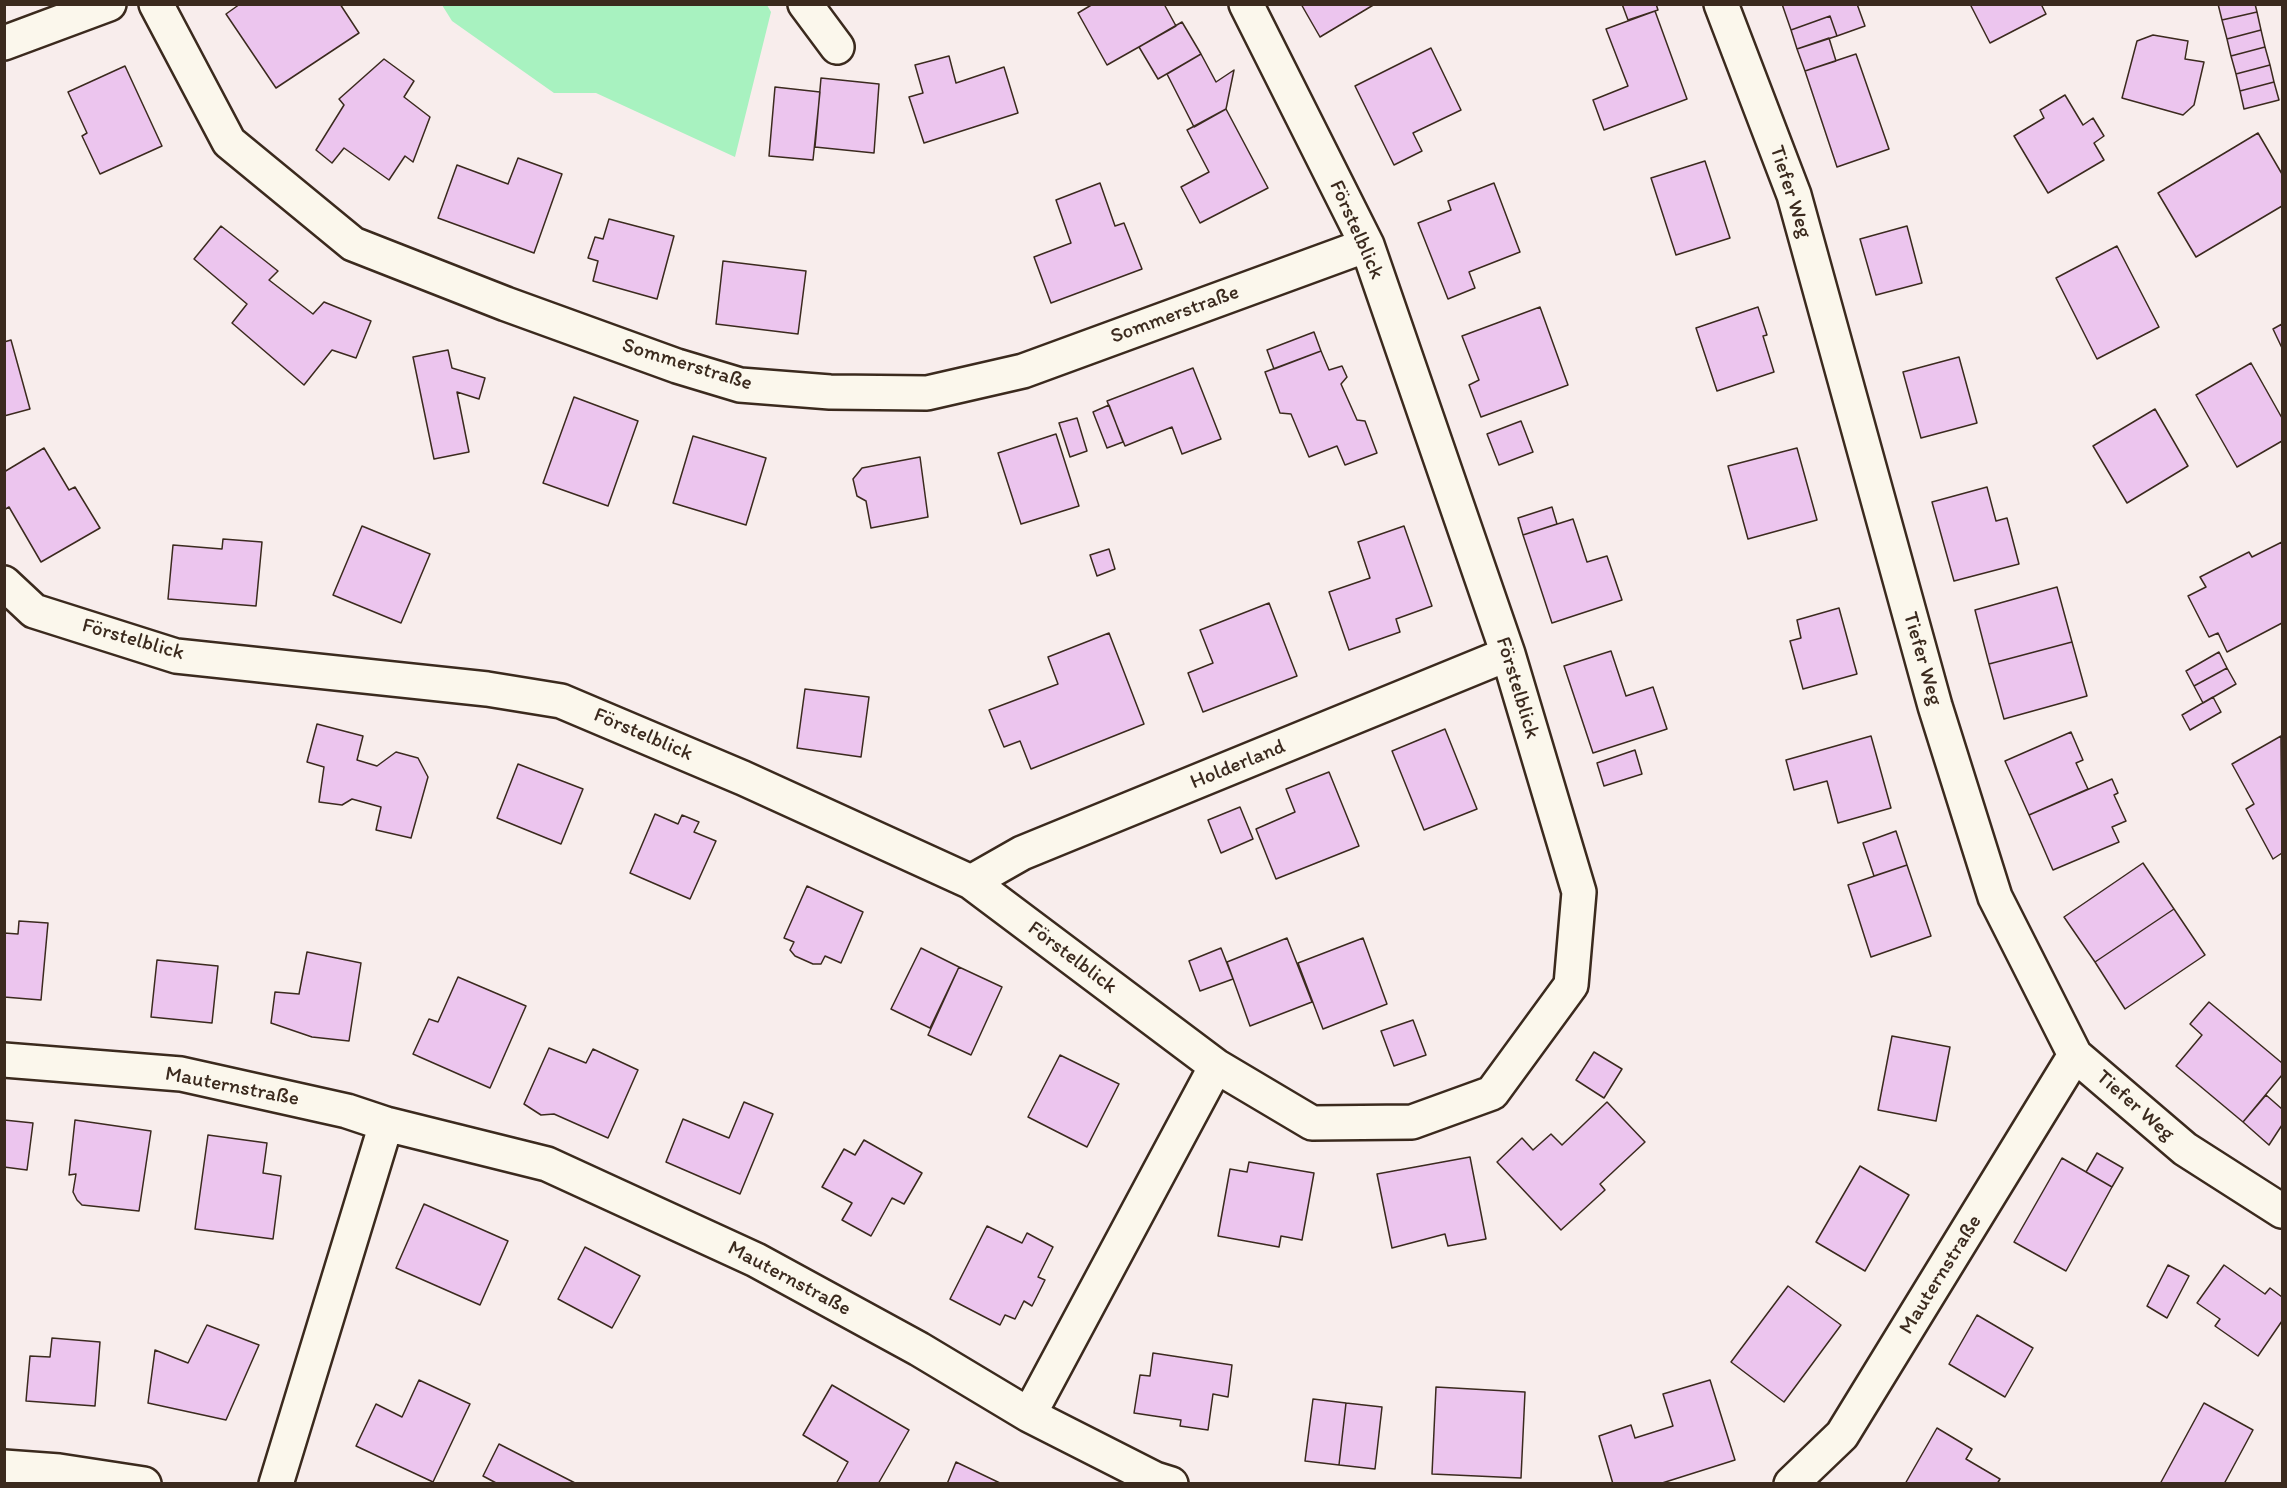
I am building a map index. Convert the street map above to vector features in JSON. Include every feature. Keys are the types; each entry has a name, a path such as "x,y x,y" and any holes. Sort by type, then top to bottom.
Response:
{"street":[{"path":"4,43 110,4"},
{"name":"Sommerstraße","path":"156,4 229,142 353,244 538,316 677,366 740,385 830,392 927,393 1023,370 1367,246"},
{"path":"805,4 837,47"},
{"name":"Förstelblick","path":"4,583 34,611 176,656 487,689 561,701 743,778 970,882 1216,1066 1312,1123 1412,1122 1492,1093 1570,985 1579,892 1508,654 1367,246 1246,4"},
{"name":"Tiefer Weg","path":"1721,4 1794,195 1935,706 1995,897 2075,1054 2185,1149 2283,1211"},
{"name":"Holderland","path":"970,882 1022,853 1508,654"},
{"name":"Mauternstraße","path":"1791,1484 1842,1435 2075,1054"},
{"name":"Mauternstraße","path":"4,1060 181,1074 347,1112 386,1124 547,1164 756,1260 919,1349 1029,1415 1155,1479 1171,1484"},
{"path":"1029,1415 1216,1066"},
{"path":"276,1484 386,1124"},
{"path":"4,1467 59,1470 144,1484"}],"green space":[{"path":"442,5 767,5 771,12 735,157 596,93 554,93 452,21"}],"building":[{"path":"240,4 340,4 359,33 276,88 226,14"},
{"path":"1093,4 1164,4 1176,26 1107,65 1078,13"},
{"path":"1301,4 1375,4 1320,37"},
{"path":"1622,4 1656,4 1658,10 1628,20"},
{"path":"1782,4 1857,4 1865,26 1837,36 1830,16 1791,30"},
{"path":"1970,4 2041,4 2046,14 1990,43"},
{"path":"2218,4 2255,4 2257,12 2222,20"},
{"path":"1655,11 1687,99 1604,130 1593,100 1628,86 1606,29"},
{"path":"2257,12 2261,30 2227,39 2222,20"},
{"path":"1830,16 1837,36 1797,49 1791,30"},
{"path":"1182,22 1201,54 1158,79 1139,47"},
{"path":"2261,30 2265,47 2231,56 2227,39"},
{"path":"2153,35 2188,41 2185,59 2204,62 2194,105 2183,115 2122,98 2137,41"},
{"path":"1829,38 1836,61 1805,71 1797,49"},
{"path":"2265,47 2270,65 2236,74 2231,56"},
{"path":"1431,48 1461,110 1413,133 1422,151 1394,165 1355,86"},
{"path":"1201,54 1216,82 1234,70 1226,109 1194,127 1167,74"},
{"path":"1856,54 1889,149 1837,167 1805,71"},
{"path":"949,56 956,83 1004,67 1018,113 924,143 909,97 923,93 915,65"},
{"path":"384,59 414,81 404,97 430,117 413,162 405,156 389,180 344,148 332,163 316,150 344,105 339,99"},
{"path":"2270,65 2274,82 2240,91 2236,74"},
{"path":"125,66 162,146 100,174 82,136 87,133 68,92"},
{"path":"821,78 879,84 874,153 815,147"},
{"path":"2274,82 2279,100 2244,109 2240,91"},
{"path":"775,87 820,92 813,160 769,156"},
{"path":"2065,95 2083,125 2093,118 2104,136 2094,143 2104,160 2048,193 2014,136 2044,118 2040,110"},
{"path":"1226,109 1268,188 1200,223 1181,187 1209,172 1187,130"},
{"path":"2258,133 2282,174 2282,206 2196,257 2158,193"},
{"path":"518,158 562,174 534,253 438,218 457,165 508,184"},
{"path":"1705,161 1730,238 1676,255 1651,178"},
{"path":"1100,183 1115,226 1124,223 1142,269 1051,303 1034,257 1071,243 1056,200"},
{"path":"1494,183 1520,252 1469,272 1475,288 1448,299 1418,223 1451,210 1448,201"},
{"path":"609,219 674,236 657,299 593,281 598,261 588,258 595,237 603,239"},
{"path":"221,226 278,271 269,280 313,314 324,302 371,321 356,358 332,350 304,385 232,323 247,304 194,259"},
{"path":"1907,226 1922,283 1876,295 1860,239"},
{"path":"2117,246 2159,327 2097,359 2056,278"},
{"path":"723,261 806,271 798,334 716,324"},
{"path":"1540,307 1568,385 1481,417 1469,385 1479,380 1462,336"},
{"path":"1758,307 1767,335 1763,336 1774,372 1717,391 1696,328"},
{"path":"2282,324 2282,348 2273,329"},
{"path":"1314,332 1321,351 1274,369 1267,350"},
{"path":"11,340 30,409 4,416 4,342"},
{"path":"448,350 452,368 485,378 479,399 457,392 469,452 434,459 413,357"},
{"path":"1321,351 1329,370 1342,366 1347,377 1341,384 1357,420 1365,421 1377,453 1345,465 1337,446 1309,457 1291,414 1280,413 1265,372"},
{"path":"1959,357 1977,423 1921,438 1903,372"},
{"path":"2251,363 2282,418 2282,441 2237,467 2196,395"},
{"path":"1193,368 1221,439 1182,454 1172,427 1125,446 1107,401"},
{"path":"574,397 638,421 608,506 543,483"},
{"path":"1109,405 1123,442 1107,448 1093,412"},
{"path":"2155,409 2188,466 2127,503 2093,446"},
{"path":"1077,418 1087,451 1070,457 1059,423"},
{"path":"1521,421 1533,452 1499,465 1487,434"},
{"path":"1056,434 1079,506 1021,524 998,453"},
{"path":"693,436 766,458 746,525 673,503"},
{"path":"44,448 69,490 75,487 100,528 41,562 9,507 4,510 4,472"},
{"path":"1797,448 1817,520 1748,539 1728,466"},
{"path":"920,457 928,517 871,528 866,501 857,496 853,479 862,468"},
{"path":"1987,487 1996,521 2007,518 2019,564 1954,581 1932,502"},
{"path":"1552,507 1557,524 1523,535 1518,518"},
{"path":"1573,519 1587,562 1607,556 1622,600 1552,623 1523,535"},
{"path":"362,526 430,554 401,623 333,595"},
{"path":"1404,526 1432,606 1396,619 1400,632 1349,650 1329,592 1370,578 1358,542"},
{"path":"223,539 262,542 256,606 168,599 173,545 222,549"},
{"path":"2282,542 2282,623 2227,652 2218,633 2209,637 2188,596 2206,587 2200,577 2249,552 2252,557"},
{"path":"1109,549 1115,569 1097,576 1090,555"},
{"path":"2057,587 2072,642 1989,664 1975,610"},
{"path":"1269,603 1297,676 1203,712 1188,673 1213,663 1200,630"},
{"path":"1839,608 1857,674 1803,689 1790,641 1801,638 1797,620"},
{"path":"1109,633 1144,724 1031,769 1020,741 1004,747 989,710 1058,684 1048,657"},
{"path":"2072,642 2087,696 2004,719 1989,664"},
{"path":"1611,651 1626,696 1653,687 1667,729 1593,753 1564,666"},
{"path":"2219,652 2227,668 2194,686 2186,671"},
{"path":"2227,668 2236,684 2203,703 2194,686"},
{"path":"805,689 869,697 861,757 797,748"},
{"path":"2213,697 2221,712 2190,730 2182,715"},
{"path":"317,724 363,736 357,760 377,766 396,752 418,758 428,777 411,838 376,830 381,807 352,799 342,805 319,802 324,767 307,762"},
{"path":"1445,729 1477,809 1424,830 1392,751"},
{"path":"2071,732 2083,760 2076,763 2088,789 2029,815 2005,761"},
{"path":"1871,736 1891,808 1838,823 1827,781 1794,790 1786,760"},
{"path":"2281,736 2282,853 2273,859 2246,809 2254,804 2232,764"},
{"path":"1635,750 1642,774 1604,786 1597,763"},
{"path":"518,764 583,789 561,844 497,818"},
{"path":"1329,772 1359,846 1276,879 1256,829 1295,812 1286,789"},
{"path":"2112,779 2118,793 2114,795 2126,821 2112,827 2119,842 2053,870 2029,815"},
{"path":"1240,807 1253,839 1221,853 1208,820"},
{"path":"655,814 678,824 682,815 699,822 694,832 716,841 690,899 630,873"},
{"path":"1896,831 1907,865 1874,876 1863,843"},
{"path":"2143,863 2174,909 2095,962 2064,917"},
{"path":"1907,865 1931,936 1871,957 1848,885"},
{"path":"807,886 863,912 841,963 825,956 821,964 813,964 795,956 790,950 794,942 784,938"},
{"path":"2174,909 2205,955 2125,1009 2095,962"},
{"path":"19,921 48,923 41,1000 4,997 4,933 18,934"},
{"path":"1287,938 1312,1002 1250,1026 1227,962"},
{"path":"1363,938 1387,1004 1323,1029 1298,963"},
{"path":"921,948 959,967 930,1028 891,1009"},
{"path":"1221,948 1233,979 1200,991 1189,961"},
{"path":"307,952 361,963 349,1041 312,1037 271,1023 275,992 299,994"},
{"path":"157,960 218,966 212,1023 151,1017"},
{"path":"959,967 1002,987 971,1055 928,1035"},
{"path":"458,977 526,1006 490,1088 413,1054 429,1019 438,1022"},
{"path":"2209,1002 2282,1063 2282,1075 2243,1122 2176,1066 2202,1035 2190,1024"},
{"path":"1413,1020 1426,1055 1394,1066 1381,1031"},
{"path":"1892,1036 1950,1047 1936,1121 1878,1110"},
{"path":"549,1048 586,1063 593,1049 638,1070 608,1138 554,1114 541,1115 524,1104"},
{"path":"1594,1052 1622,1069 1604,1098 1576,1080"},
{"path":"1060,1055 1119,1084 1087,1147 1028,1117"},
{"path":"2266,1095 2282,1109 2282,1125 2269,1145 2243,1122"},
{"path":"744,1102 773,1114 740,1194 666,1162 683,1119 729,1138"},
{"path":"1607,1102 1645,1142 1600,1184 1605,1190 1561,1230 1497,1162 1522,1138 1533,1150 1551,1134 1562,1145"},
{"path":"4,1120 33,1123 27,1170 4,1167"},
{"path":"75,1120 151,1131 139,1211 82,1205 77,1200 73,1192 76,1174 69,1175"},
{"path":"208,1135 267,1143 263,1173 281,1176 273,1239 195,1229"},
{"path":"864,1140 922,1173 904,1204 892,1198 871,1236 842,1220 852,1203 822,1187 844,1149 855,1155"},
{"path":"2097,1153 2123,1168 2112,1187 2086,1172"},
{"path":"1470,1157 1486,1239 1448,1246 1445,1234 1392,1248 1377,1174"},
{"path":"2062,1158 2112,1187 2066,1271 2014,1242"},
{"path":"1249,1162 1314,1173 1302,1240 1281,1236 1279,1247 1218,1236 1230,1169 1247,1172"},
{"path":"1860,1166 1909,1195 1865,1271 1816,1242"},
{"path":"424,1204 508,1241 480,1305 396,1268"},
{"path":"987,1226 1022,1243 1027,1233 1053,1247 1038,1277 1045,1280 1032,1306 1024,1301 1015,1319 1005,1315 1000,1325 950,1299"},
{"path":"585,1247 640,1276 612,1328 558,1299"},
{"path":"2168,1265 2189,1276 2167,1318 2147,1306"},
{"path":"2224,1265 2265,1294 2270,1288 2282,1297 2282,1321 2258,1356 2215,1326 2220,1319 2197,1303"},
{"path":"1788,1286 1841,1325 1784,1402 1731,1362"},
{"path":"1977,1315 2033,1348 2005,1397 1949,1364"},
{"path":"207,1325 259,1345 226,1420 148,1403 155,1350 188,1363"},
{"path":"52,1338 100,1342 95,1406 26,1401 30,1356 50,1357"},
{"path":"1153,1353 1232,1365 1228,1397 1213,1394 1208,1430 1180,1426 1181,1420 1134,1413 1140,1375 1150,1376"},
{"path":"419,1380 470,1404 433,1482 356,1446 376,1404 402,1417"},
{"path":"1710,1380 1735,1460 1659,1484 1613,1484 1599,1436 1631,1425 1635,1438 1673,1426 1663,1394"},
{"path":"832,1385 909,1430 878,1484 836,1484 848,1462 803,1435"},
{"path":"1436,1387 1525,1392 1521,1478 1432,1474"},
{"path":"1313,1399 1346,1403 1339,1465 1305,1461"},
{"path":"1346,1403 1382,1407 1375,1469 1339,1465"},
{"path":"2204,1403 2253,1430 2224,1484 2160,1484"},
{"path":"1937,1428 1972,1449 1966,1459 2000,1479 1997,1484 1905,1484"},
{"path":"499,1444 577,1484 498,1484 483,1476"},
{"path":"956,1462 1002,1484 947,1484"}]}
